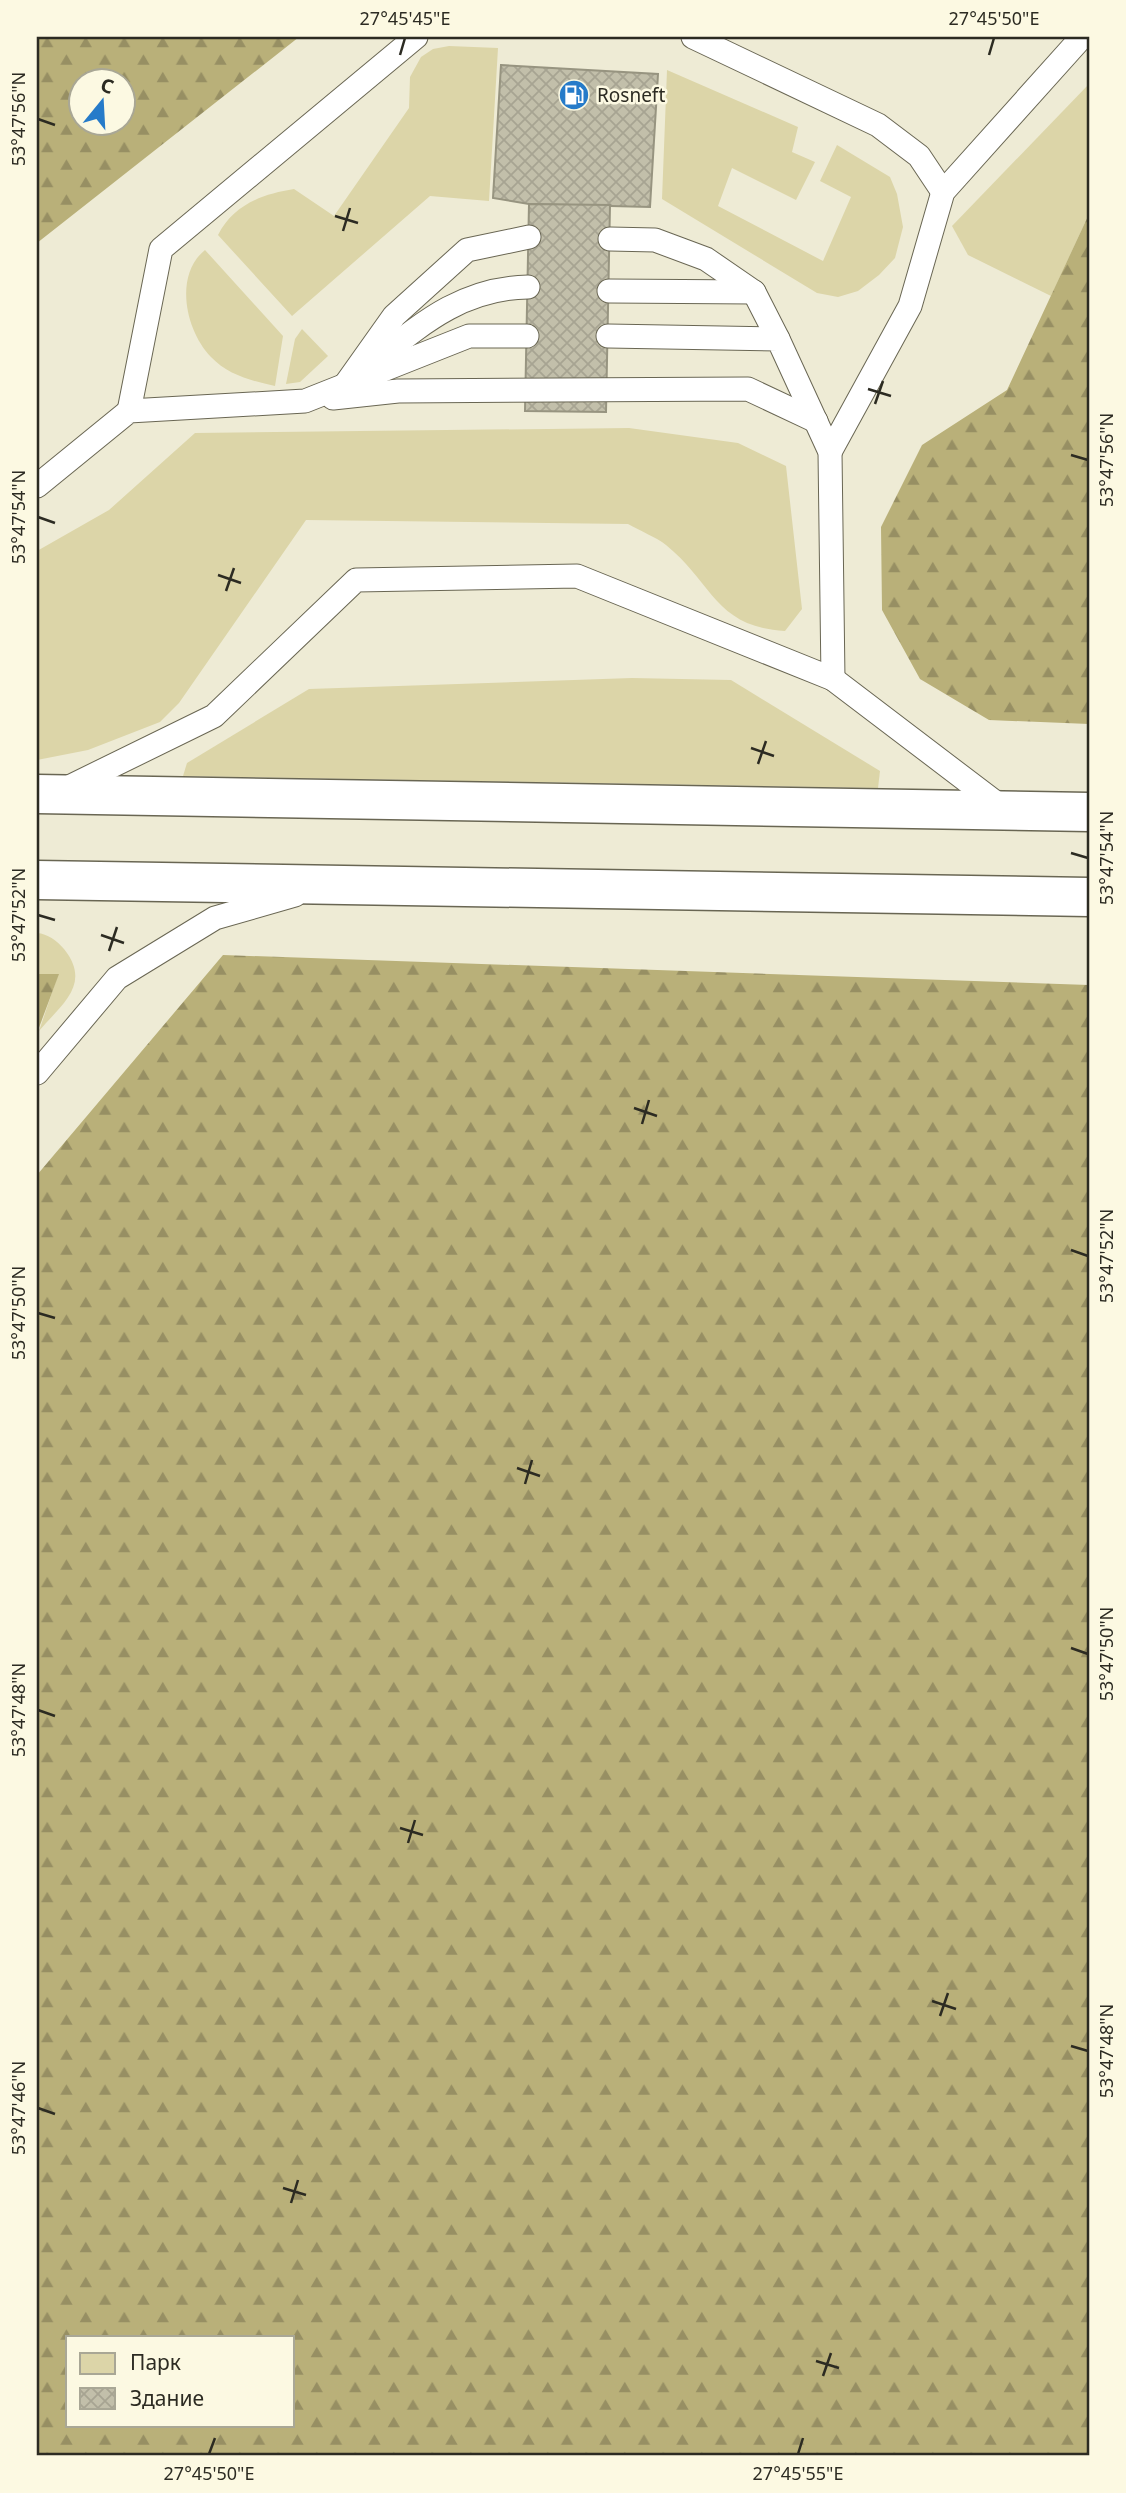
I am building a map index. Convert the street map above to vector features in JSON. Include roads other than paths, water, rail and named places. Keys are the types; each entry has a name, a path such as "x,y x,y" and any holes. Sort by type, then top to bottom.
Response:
{"highway":[{"path":"46,794 1089,812"},
{"path":"37,880 1089,897"}],"lane":[{"path":"129,411 161,249 416,37"},
{"path":"693,37 878,125 919,156 943,192"},
{"path":"830,452 910,306 943,192 1082,37"},
{"path":"345,385 394,316 467,250 529,237"},
{"path":"610,239 654,240 706,259 754,292 778,339 830,452 833,679"},
{"path":"345,385 442,309 501,288 528,288"},
{"path":"609,291 754,292"},
{"path":"304,401 469,336 527,336"},
{"path":"608,336 778,339"},
{"path":"37,486 129,411 304,401 398,391 748,389 816,421"},
{"path":"46,794 214,716 356,580 577,576 833,679 1006,811"},
{"path":"37,1073 117,978 215,918 334,884"}],"place":[{"name":"Rosneft","path":"574,95"}]}
